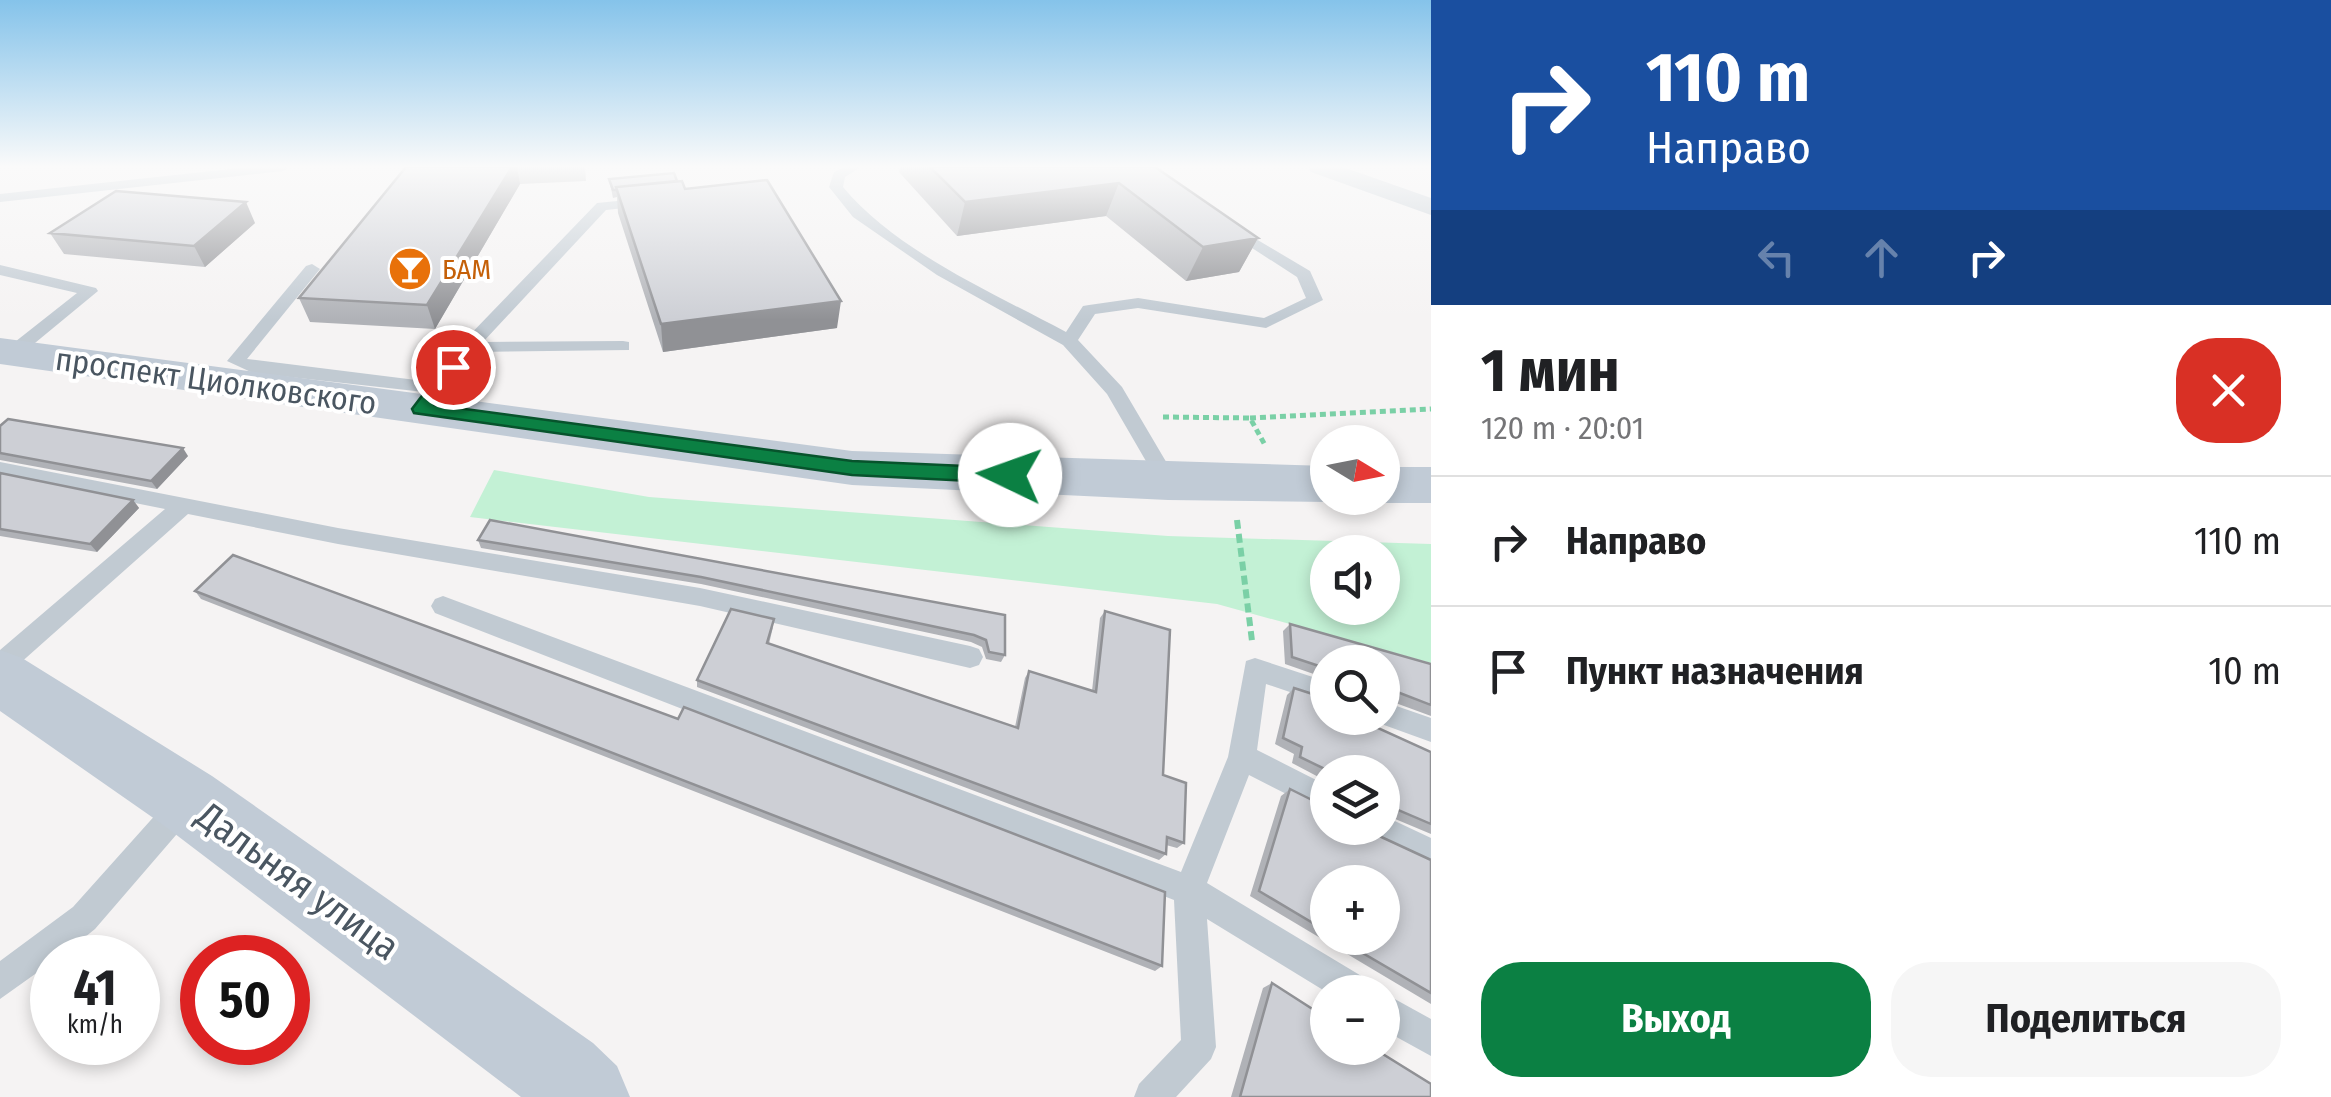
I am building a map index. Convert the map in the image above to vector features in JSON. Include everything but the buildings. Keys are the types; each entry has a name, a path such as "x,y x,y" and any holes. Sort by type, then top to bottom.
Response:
{"main road":[{"name":"проспект Циолковского","path":"6,352 429,398 852,468 1310,484"},
{"path":"1400,485 1431,485"},
{"name":"Дальняя улица","path":"0,677 188,800 562,1074 586,1097"}],"lane":[{"path":"312,270 236,361 253,368 429,398 468,347 590,218"},
{"path":"864,218 942,272 1069,341 1115,392 1168,482"},
{"path":"1069,341 1090,310 1138,303 1266,323 1314,300 1304,274 1219,220"},
{"path":"0,270 90,291 6,352"},
{"path":"468,347 624,346"},
{"path":"0,470 338,536 700,596 970,656"},
{"path":"0,665 186,504"},
{"path":"443,606 1189,890 1328,975"},
{"path":"1152,1097 1199,1047 1189,890 1242,757 1255,669 1310,688"},
{"path":"1400,719 1431,730"},
{"path":"1242,757 1310,792"},
{"path":"0,982 84,918 188,800"},
{"path":"1400,838 1431,854"},
{"path":"1400,1020 1431,1039"}],"path":[{"path":"1250,418 1431,409"},
{"path":"1233,484 1255,669"}],"green space":[{"path":"494,470 649,497 1168,536 1310,540 1310,625 1400,625 1400,543 1431,544 1431,663 1400,654 1400,645 1366,645 1217,604 470,517"}],"place":[{"name":"БАМ","path":"410,269"}],"route":[{"path":"453,367 421,409 852,468 1010,475"}]}
